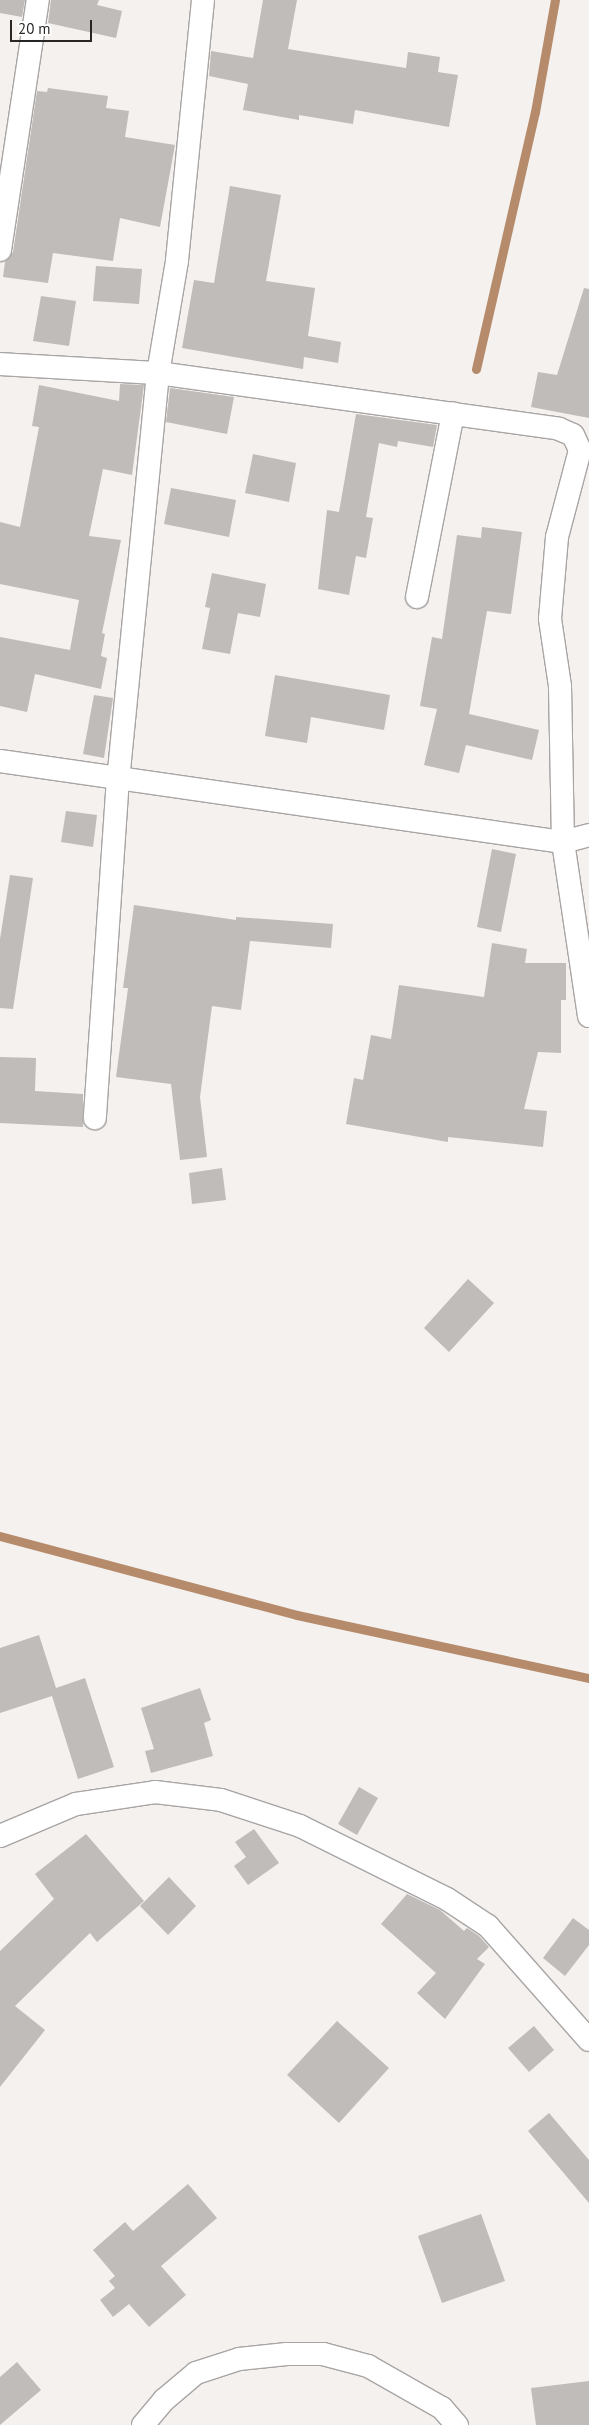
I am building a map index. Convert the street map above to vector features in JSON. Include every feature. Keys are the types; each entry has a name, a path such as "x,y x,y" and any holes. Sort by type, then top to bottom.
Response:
{"street":[{"path":"0,250 38,0"},
{"path":"95,1118 118,778 158,374 177,261 203,0"},
{"path":"0,364 158,374 559,429 584,441 557,536 550,591 550,619 560,686 563,842 589,1016"},
{"path":"417,597 453,414"},
{"path":"0,761 563,842 589,835"},
{"path":"0,1836 76,1804 155,1792 222,1800 300,1826 423,1886 488,1926 589,2040"},
{"path":"143,2425 164,2400 196,2373 239,2359 287,2354 323,2354 368,2366 442,2408 457,2425"}],"building":[{"path":"0,0 25,0 22,17 0,13"},
{"path":"51,0 99,0 97,5 122,11 116,38 48,23"},
{"path":"263,0 297,0 288,49 406,68 408,52 440,57 438,72 458,75 449,127 355,110 353,124 299,115 299,120 243,110 248,84 209,76 211,51 253,58"},
{"path":"48,88 108,96 106,108 129,111 125,137 175,145 160,227 120,218 113,261 53,253 48,283 3,277 5,262 13,252 37,91 47,92"},
{"path":"230,186 281,195 266,281 315,288 308,336 341,342 338,363 304,357 303,369 182,348 194,280 214,283"},
{"path":"96,266 142,269 139,304 93,301"},
{"path":"584,288 589,289 589,418 531,407 538,372 557,375"},
{"path":"41,296 76,301 69,346 33,341"},
{"path":"120,384 144,385 132,475 103,469 89,536 121,540 102,633 105,634 101,656 107,658 101,689 35,674 27,712 0,706 0,637 70,650 79,600 0,584 0,522 20,527 39,427 32,426 39,385 119,401"},
{"path":"170,388 234,397 227,434 166,422"},
{"path":"356,414 437,425 433,447 398,441 397,447 379,443 366,517 373,518 366,558 356,556 349,595 318,589 327,510 339,512"},
{"path":"253,454 296,463 289,502 245,493"},
{"path":"171,488 236,500 229,537 164,524"},
{"path":"482,527 522,532 511,614 487,611 469,714 539,730 532,760 466,745 459,773 424,765 437,709 420,706 432,637 442,639 457,535 481,538"},
{"path":"212,573 266,584 260,617 238,613 230,654 202,649 210,608 205,607"},
{"path":"275,675 390,695 384,730 311,717 307,743 265,736"},
{"path":"94,695 113,698 104,758 83,754"},
{"path":"66,811 97,815 93,847 61,842"},
{"path":"492,849 516,854 501,932 477,927"},
{"path":"10,875 33,878 13,1009 0,1008 0,939"},
{"path":"134,905 236,920 236,917 333,924 331,948 250,941 241,1010 212,1006 200,1097 207,1157 180,1160 171,1084 116,1077 128,988 123,988"},
{"path":"492,943 527,949 525,963 566,963 566,1000 561,1000 561,1053 538,1052 524,1109 547,1111 543,1147 448,1137 448,1142 346,1124 354,1078 363,1080 371,1035 391,1039 399,985 484,997"},
{"path":"0,1057 36,1058 35,1091 83,1094 83,1127 0,1123"},
{"path":"222,1168 226,1200 192,1204 189,1173"},
{"path":"468,1279 494,1303 449,1352 424,1328"},
{"path":"39,1635 56,1688 85,1678 114,1767 78,1779 52,1696 0,1713 0,1648"},
{"path":"200,1688 211,1720 204,1723 213,1756 151,1773 145,1751 154,1749 141,1708"},
{"path":"359,1787 378,1798 357,1835 338,1824"},
{"path":"254,1829 279,1863 248,1885 234,1866 246,1857 235,1842"},
{"path":"86,1834 144,1901 97,1942 90,1933 15,2006 45,2030 0,2087 0,1951 54,1899 35,1874"},
{"path":"169,1877 196,1906 168,1935 140,1906"},
{"path":"407,1894 440,1910 464,1931 467,1928 479,1936 489,1947 477,1959 485,1964 445,2019 417,1993 436,1973 381,1924"},
{"path":"573,1918 589,1930 589,1945 565,1976 543,1958"},
{"path":"337,2021 389,2068 339,2123 287,2075"},
{"path":"534,2026 554,2050 529,2072 508,2048"},
{"path":"549,2113 589,2160 589,2203 528,2131"},
{"path":"188,2184 217,2218 161,2266 186,2295 149,2327 129,2304 113,2317 100,2300 115,2288 109,2281 115,2276 93,2250 125,2222 133,2231"},
{"path":"481,2214 505,2281 442,2303 418,2236"},
{"path":"17,2362 41,2390 0,2425 0,2377"},
{"path":"589,2381 589,2425 536,2425 531,2388"}],"waterway":[{"path":"476,369 535,112 555,0"},
{"path":"0,1536 297,1615 589,1678"}]}
